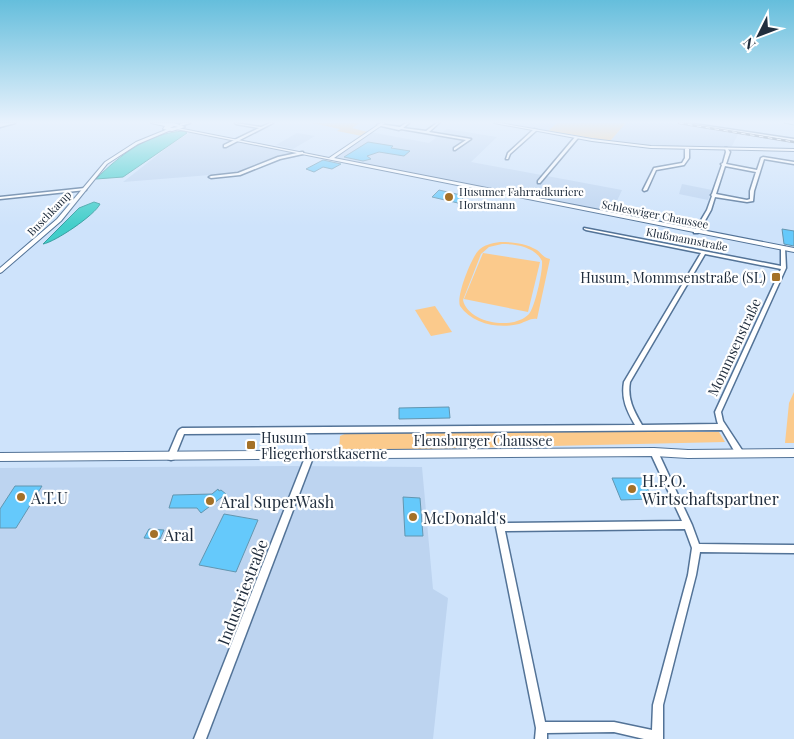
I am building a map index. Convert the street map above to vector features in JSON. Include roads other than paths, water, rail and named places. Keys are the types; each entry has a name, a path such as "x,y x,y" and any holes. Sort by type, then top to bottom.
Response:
{"main road":[{"name":"Flensburger Chaussee","path":"0,458 654,452 688,454 739,452 794,453"}],"street":[{"name":"Buschkamp","path":"0,271 58,220 106,163 114,157"},
{"path":"211,177 239,174 281,157"},
{"name":"Schleswiger Chaussee","path":"323,157 794,250"},
{"path":"539,182 561,157"},
{"path":"645,190 655,169 683,164 687,157"},
{"path":"696,232 709,210 726,157"},
{"path":"713,195 752,202 752,191 763,158 794,163"},
{"path":"723,164 758,171"},
{"path":"0,198 85,190"},
{"name":"Klußmannstraße","path":"586,228 784,268"},
{"name":"Mommsenstraße","path":"739,452 718,417 719,408 784,268 783,248"},
{"path":"640,428 628,407 624,392 627,382 703,253"},
{"name":"Flensburger Chaussee","path":"171,457 182,431 723,427"},
{"path":"654,452 688,524 696,548 692,575 658,705 657,737 614,727 541,733 500,527 688,524"},
{"name":"Industriestraße","path":"200,739 310,455"},
{"path":"696,548 794,549"}],"place":[{"name":"Husumer Fahrradkuriere Horstmann","path":"449,197"},
{"name":"Husum, Mommsenstraße (SL)","path":"776,277"},
{"name":"Husum Fliegerhorstkaserne","path":"251,445"},
{"name":"H.P.O. Wirtschaftspartner","path":"632,489"},
{"name":"A.T.U","path":"21,497"},
{"name":"Aral SuperWash","path":"210,501"},
{"name":"McDonald's","path":"413,517"},
{"name":"Aral","path":"154,534"}]}
